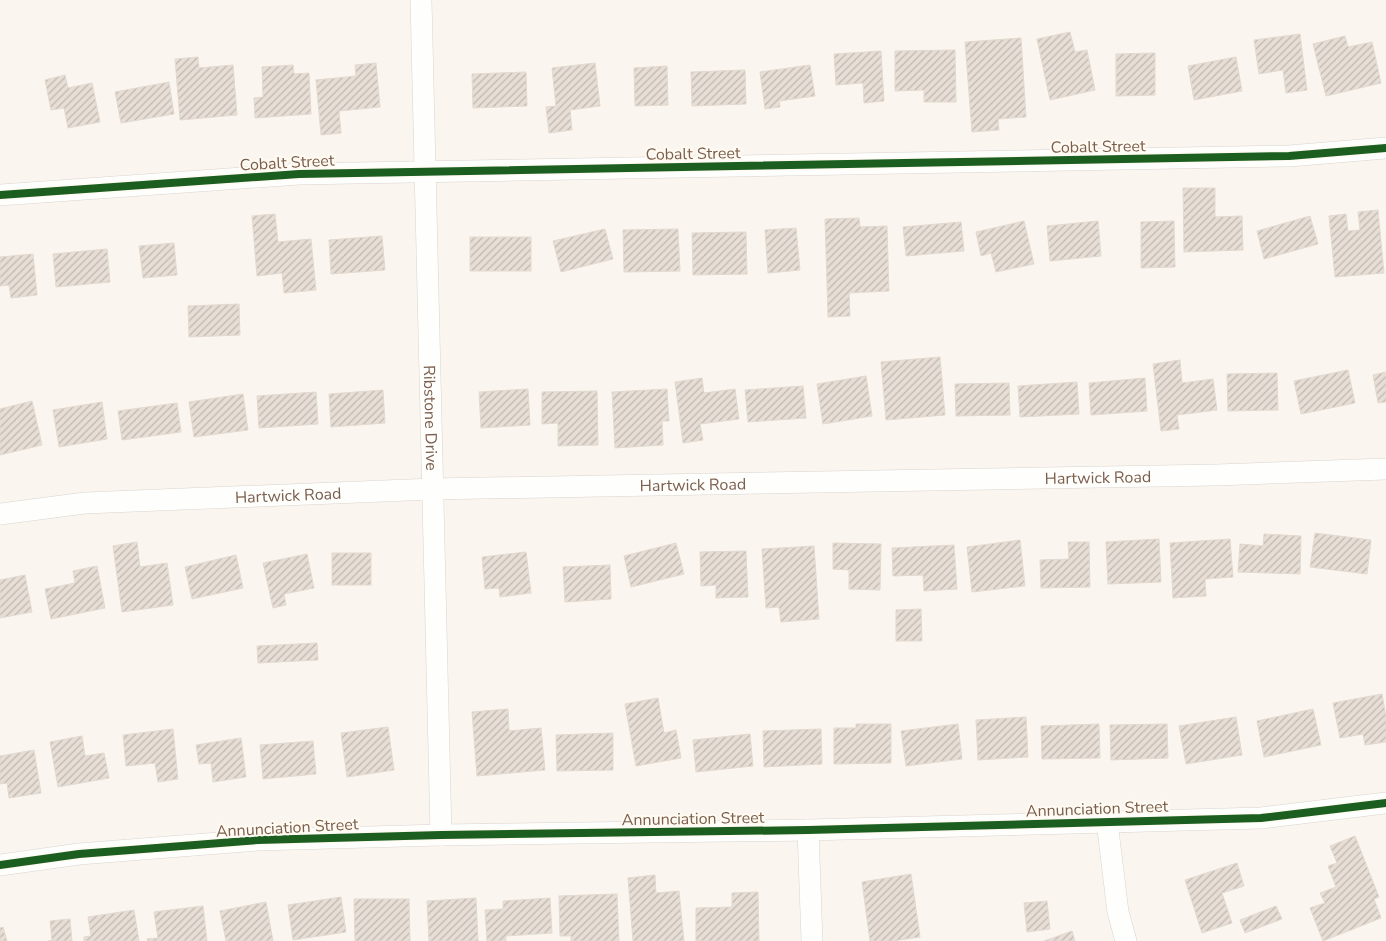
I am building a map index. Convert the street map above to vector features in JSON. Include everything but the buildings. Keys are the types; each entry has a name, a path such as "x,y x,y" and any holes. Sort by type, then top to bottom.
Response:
{"street":[{"name":"Ribstone Drive","path":"421,0 441,835"},
{"name":"Cobalt Street","path":"0,195 299,174 1289,156 1386,148"},
{"name":"Hartwick Road","path":"0,514 85,503 433,489 1216,475 1386,469"},
{"name":"Annunciation Street","path":"0,865 79,854 258,840 441,835 808,830 1261,818 1386,803"},
{"path":"1107,822 1118,912 1126,941"},
{"path":"808,830 812,941"}],"cycle path":[{"path":"0,195 299,174 1289,156 1386,148"},
{"path":"0,865 79,854 258,840 441,835 808,830 1261,818 1386,803"}]}
